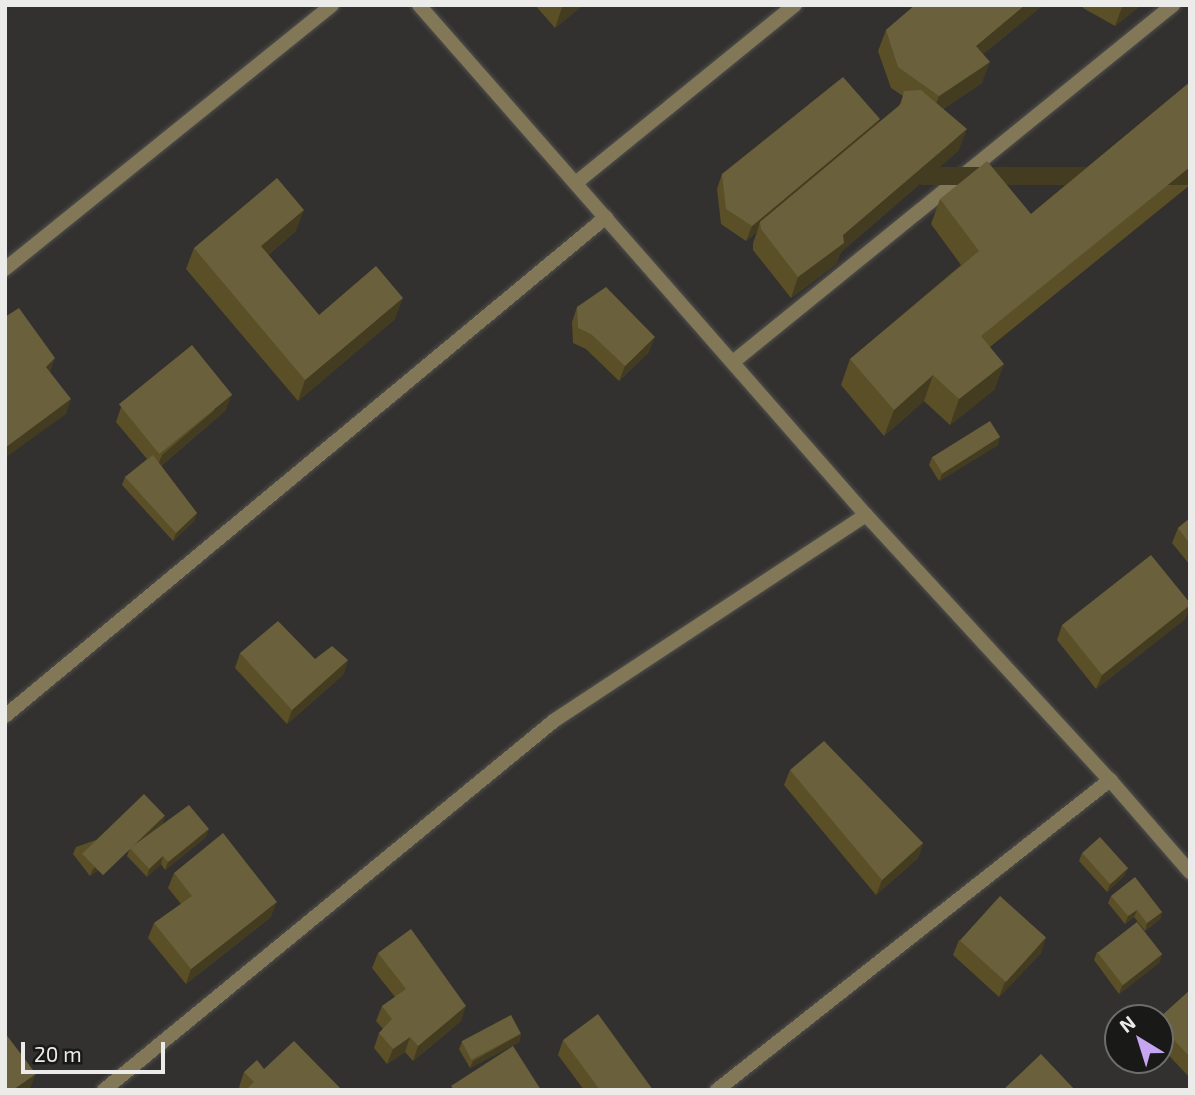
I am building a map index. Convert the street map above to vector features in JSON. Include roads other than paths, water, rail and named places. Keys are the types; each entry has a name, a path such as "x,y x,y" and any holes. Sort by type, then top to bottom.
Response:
{"street":[{"path":"5,269 332,5"},
{"path":"419,5 577,182 866,515 1110,780 1190,872"},
{"path":"577,182 795,5"},
{"path":"733,362 1173,5"},
{"path":"5,716 606,217"},
{"path":"104,1090 555,720 866,515"},
{"path":"717,1090 1110,780"}]}
